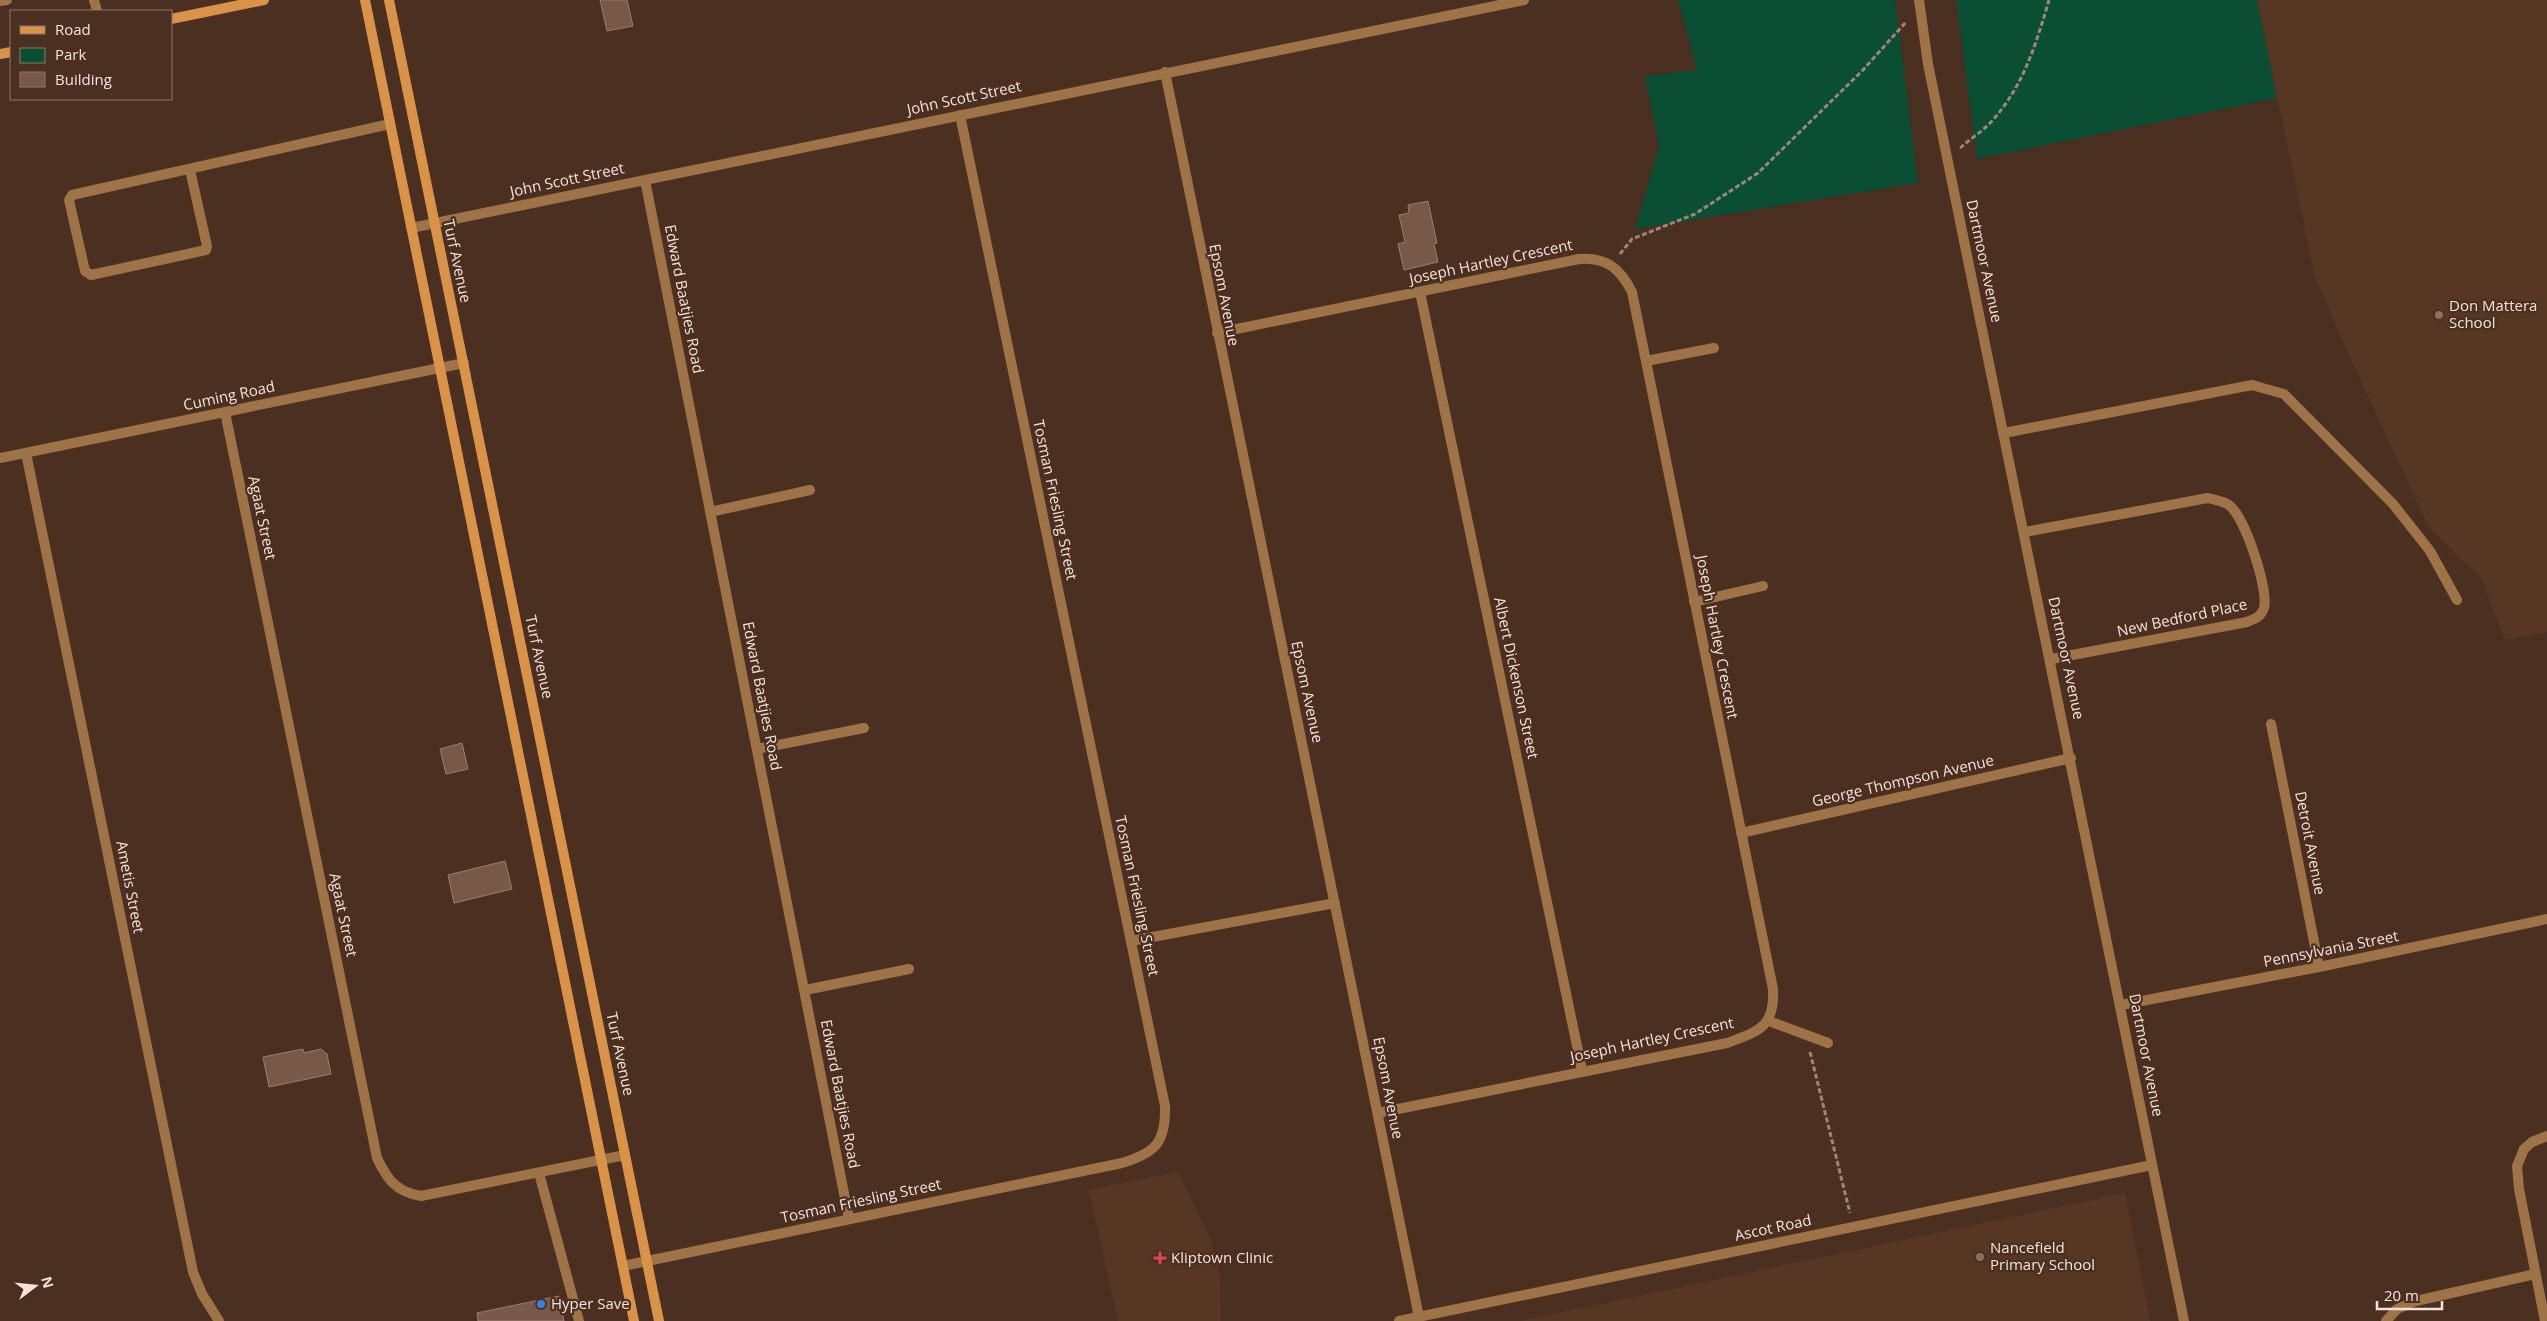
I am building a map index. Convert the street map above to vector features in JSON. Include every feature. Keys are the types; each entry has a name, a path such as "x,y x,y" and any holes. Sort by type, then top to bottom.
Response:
{"main road":[{"path":"172,19 264,0"},
{"path":"365,0 634,1321"},
{"name":"Turf Avenue","path":"388,0 464,363 659,1321"}],"street":[{"path":"0,1 7,0"},
{"name":"John Scott Street","path":"411,228 1165,72 1524,0"},
{"name":"Dartmoor Avenue","path":"1919,4 1948,157 2184,1321"},
{"name":"Epsom Avenue","path":"1165,72 1418,1317"},
{"name":"Tosman Friesling Street","path":"623,1266 1122,1163 1143,1157 1154,1149 1161,1138 1165,1123 1165,1106 960,115"},
{"path":"190,170 207,246 206,250 91,275 85,271 70,200 72,196 390,124"},
{"name":"Edward Baatjies Road","path":"645,180 849,1219"},
{"name":"Joseph Hartley Crescent","path":"1217,333 1579,259 1593,258 1612,265 1626,280 1632,292 1773,989 1774,1006 1769,1021 1759,1030 1727,1043 1582,1070 1378,1113"},
{"name":"Albert Dickenson Street","path":"1420,292 1582,1070"},
{"path":"1646,361 1714,348"},
{"name":"Cuming Road","path":"0,458 464,363"},
{"path":"2004,433 2252,385 2284,394 2393,504 2430,551 2457,600"},
{"name":"Agaat Street","path":"225,412 377,1158 386,1176 396,1187 408,1194 421,1196 625,1155"},
{"name":"Ametis Street","path":"26,452 193,1272 202,1294 219,1321"},
{"path":"710,512 810,490"},
{"name":"New Bedford Place","path":"2024,532 2194,499 2218,500 2228,504 2240,516 2248,536 2262,588 2264,607 2261,615 2247,622 2051,658"},
{"path":"1694,602 1763,586"},
{"name":"Detroit Avenue","path":"2271,724 2319,967"},
{"path":"757,748 864,728"},
{"name":"George Thompson Avenue","path":"1741,833 2071,758"},
{"path":"1132,941 1335,903"},
{"name":"Pennsylvania Street","path":"2121,1005 2319,967 2547,919"},
{"path":"804,990 909,969"},
{"path":"1769,1021 1828,1043"},
{"path":"2544,1321 2518,1188 2516,1166 2524,1149 2532,1142 2547,1136"},
{"name":"Ascot Road","path":"1399,1321 2152,1165"},
{"path":"540,1173 579,1321"},
{"path":"2386,1321 2397,1309 2416,1301 2535,1274"}],"path":[{"path":"1948,157 1991,122 2014,93 2032,56 2049,0"},
{"path":"1612,265 1632,239 1695,214 1758,174 1862,71 1919,4"},
{"path":"1806,1035 1851,1216"}],"shaded area":[{"name":"Don Mattera School","path":"2257,0 2547,0 2547,632 2505,640 2481,578 2429,528 2348,353 2315,277"},
{"name":"Kliptown Clinic","path":"1178,1172 1211,1240 1220,1276 1221,1321 1118,1321 1089,1190"},
{"name":"Nancefield Primary School","path":"2125,1193 2150,1321 1521,1321"}],"green space":[{"path":"1678,0 1895,0 1918,183 1635,229 1659,147 1645,76 1697,70"},
{"path":"1956,0 2257,0 2277,98 1977,159"}],"building":[{"path":"600,0 627,0 633,26 607,31"},
{"path":"1428,201 1437,243 1434,244 1438,262 1404,270 1398,244 1405,242 1399,215 1409,213 1408,205"},
{"path":"462,743 468,769 446,774 440,749"},
{"path":"505,861 512,889 454,903 448,875"},
{"path":"303,1049 304,1053 321,1049 327,1054 331,1074 269,1087 263,1057"},
{"name":"Hyper Save","path":"559,1296 564,1321 478,1321 477,1313"}],"place":[{"name":"Don Mattera School","path":"2439,315"},
{"name":"Nancefield Primary School","path":"1980,1257"},
{"name":"Kliptown Clinic","path":"1160,1258"},
{"name":"Hyper Save","path":"541,1304"}]}
